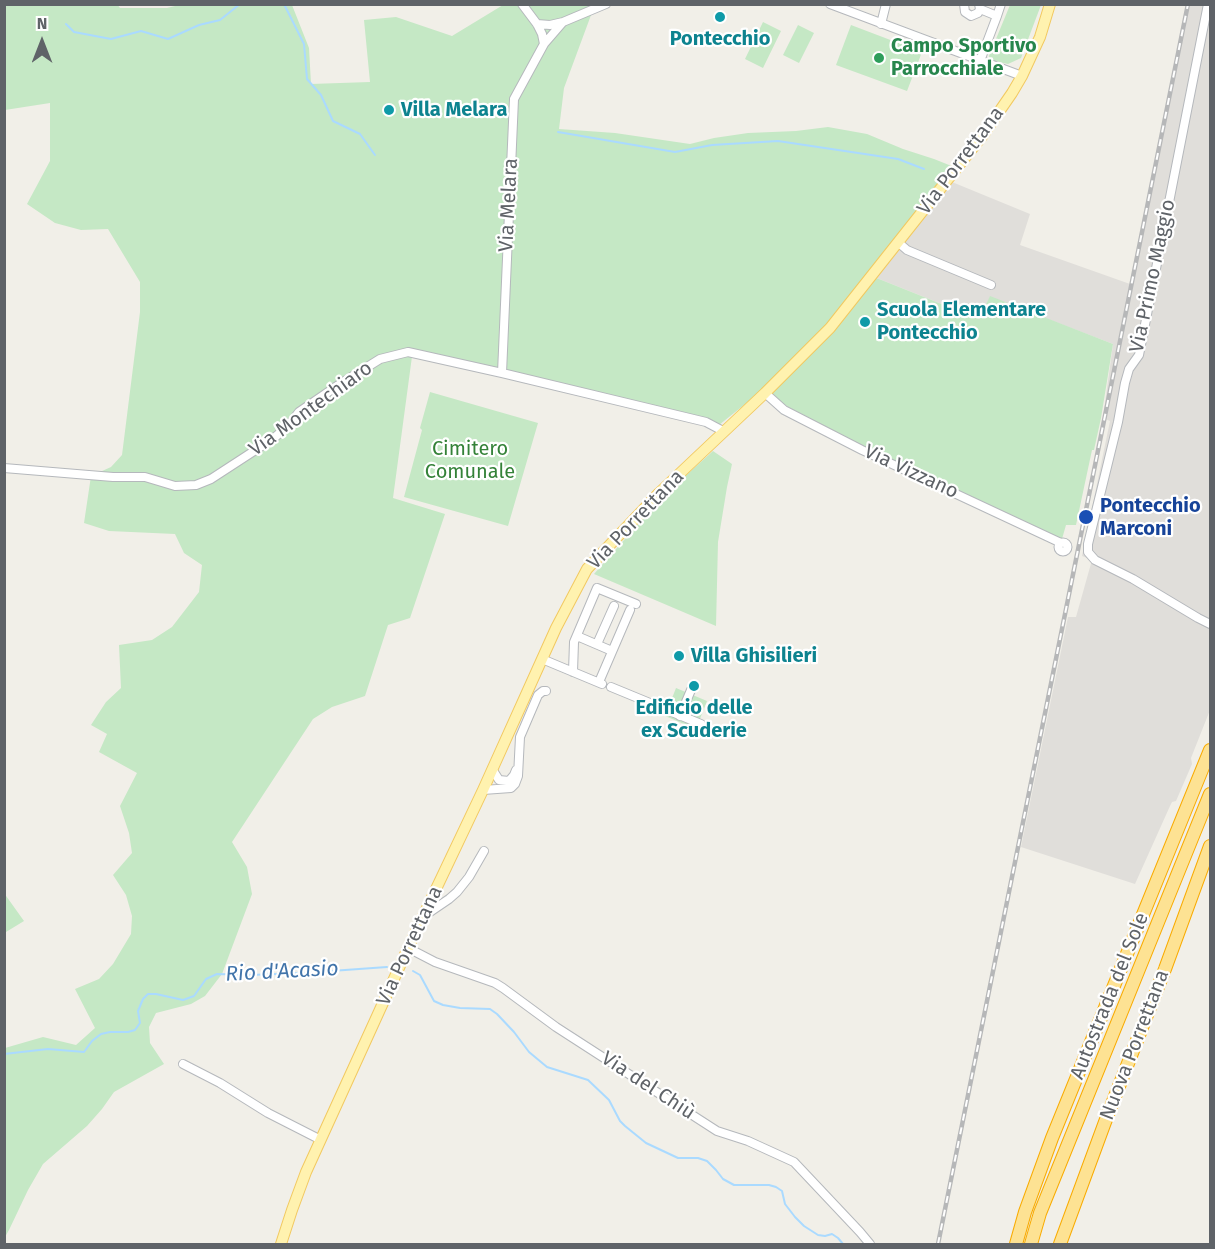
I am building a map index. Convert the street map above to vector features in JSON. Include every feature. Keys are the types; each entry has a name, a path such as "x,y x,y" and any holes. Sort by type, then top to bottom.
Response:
{"highway":[{"name":"Autostrada del Sole","path":"1016,1245 1025,1212 1052,1138 1210,750"},
{"name":"Autostrada del Sole","path":"1030,1245 1040,1213 1210,794"},
{"name":"Nuova Porrettana","path":"1060,1245 1084,1176 1165,969 1210,846"}],"main road":[{"name":"Via Porrettana","path":"281,1245 306,1172 408,948 483,790 493,776 560,618 587,569 658,493 831,328 983,135 1012,93 1040,37 1050,4"}],"street":[{"path":"522,4 537,24 544,44"},
{"path":"537,24 550,25 563,22 606,4"},
{"path":"881,24 886,4"},
{"path":"980,61 1001,4"},
{"name":"Via Primo Maggio","path":"1208,4 1139,355 1129,369 1125,383 1088,552 1095,560 1133,579 1210,624"},
{"path":"832,5 1022,76"},
{"path":"963,5 968,15 975,15 979,7 997,16"},
{"name":"Via Melara","path":"502,373 514,99 544,44 563,22"},
{"path":"898,243 907,250 991,285"},
{"name":"Via Montechiaro","path":"4,468 113,477 144,477 175,486 196,485 211,479 274,438 289,425 299,412 340,384 380,359 408,352 706,422 723,431"},
{"name":"Via Vizzano","path":"765,393 784,410 862,450 1058,543"},
{"path":"573,672 574,642 597,588 633,606 612,651 604,684"},
{"path":"597,645 614,606"},
{"path":"576,636 612,651"},
{"path":"542,659 701,724"},
{"path":"680,716 691,690"},
{"path":"483,790 511,788 515,784 518,776 520,737 538,694 546,691"},
{"path":"493,776 508,781 519,764"},
{"path":"424,916 457,892 473,871 484,851"},
{"name":"Via del Chiù","path":"408,948 435,962 495,983 556,1027 717,1131 748,1141 794,1162 870,1245"},
{"path":"183,1064 220,1083 268,1113 321,1140"}],"shaded area":[{"path":"1186,5 1210,5 1210,710 1191,758 1192,764 1176,801 1170,806 1135,884 1021,847 1068,617 1076,617 1092,560 1082,556 1110,421 1103,418 1113,344 990,297 979,319 874,277 952,182 1030,214 1020,245 1130,284"}],"green space":[{"path":"117,4 120,8 167,8 183,4 292,5 309,48 311,84 370,82 364,20 396,17 452,36 503,5 600,5 594,7 564,88 559,129 615,133 690,144 748,133 828,127 867,134 934,159 959,169 874,277 979,319 990,296 1113,344 1101,418 1076,525 1066,525 1062,539 888,459 792,409 764,389 719,425 507,370 413,349 393,498 445,514 410,618 388,625 365,696 332,707 313,719 232,842 247,867 252,894 222,974 205,996 191,1004 156,1013 149,1027 150,1043 164,1064 114,1092 87,1126 43,1164 5,1237 5,1048 43,1037 76,1045 95,1028 75,989 99,979 113,964 131,934 132,916 126,895 113,875 132,853 129,833 120,806 137,773 99,752 107,734 91,725 106,702 121,688 119,645 152,640 172,627 199,592 202,565 184,553 175,534 109,531 84,523 91,476 111,467 122,455 140,312 140,282 108,229 81,230 55,223 27,204 50,161 50,103 5,110 5,5"},
{"path":"1010,5 1041,5 1021,58 1008,64 990,60 989,56"},
{"path":"763,22 781,31 763,68 745,59"},
{"path":"798,25 814,33 799,63 783,55"},
{"name":"Campo Sportivo Parrocchiale","path":"851,25 922,52 907,91 836,65"},
{"name":"Cimitero Comunale","path":"430,392 538,423 508,526 404,497"},
{"path":"713,451 732,464 718,542 716,626 594,574 662,497"},
{"path":"676,688 707,701 696,729 665,716"},
{"path":"4,893 24,921 6,932 5,932"}],"waterway":[{"path":"66,24 74,32 111,39 141,31 168,39 199,25 220,20 240,4"},
{"path":"284,4 304,44 307,79 321,95 333,121 360,134 375,155"},
{"path":"558,132 675,152 712,145 778,141 898,159 924,169"},
{"name":"Rio d'Acasio","path":"4,1054 48,1049 84,1052 101,1034 135,1030 140,1023 138,1011 148,994 183,1000 194,996 206,979 217,974 303,973 387,967"},
{"name":"Rio d'Acasio","path":"413,971 420,975 434,1001 460,1008 490,1009 514,1032 529,1052 547,1067 588,1080 609,1100 620,1121 646,1143 678,1158 698,1158 707,1161 723,1179 734,1185 776,1187 782,1191 785,1204 804,1226 818,1235 832,1234 843,1244"}],"railway":[{"path":"938,1244 1188,4"}],"place":[{"name":"Pontecchio","path":"720,17"},
{"name":"Campo Sportivo Parrocchiale","path":"879,58"},
{"name":"Villa Melara","path":"389,110"},
{"name":"Scuola Elementare Pontecchio","path":"865,322"},
{"name":"Pontecchio Marconi","path":"1086,517"},
{"name":"Villa Ghisilieri","path":"679,656"},
{"name":"Edificio delle ex Scuderie","path":"694,686"}]}
